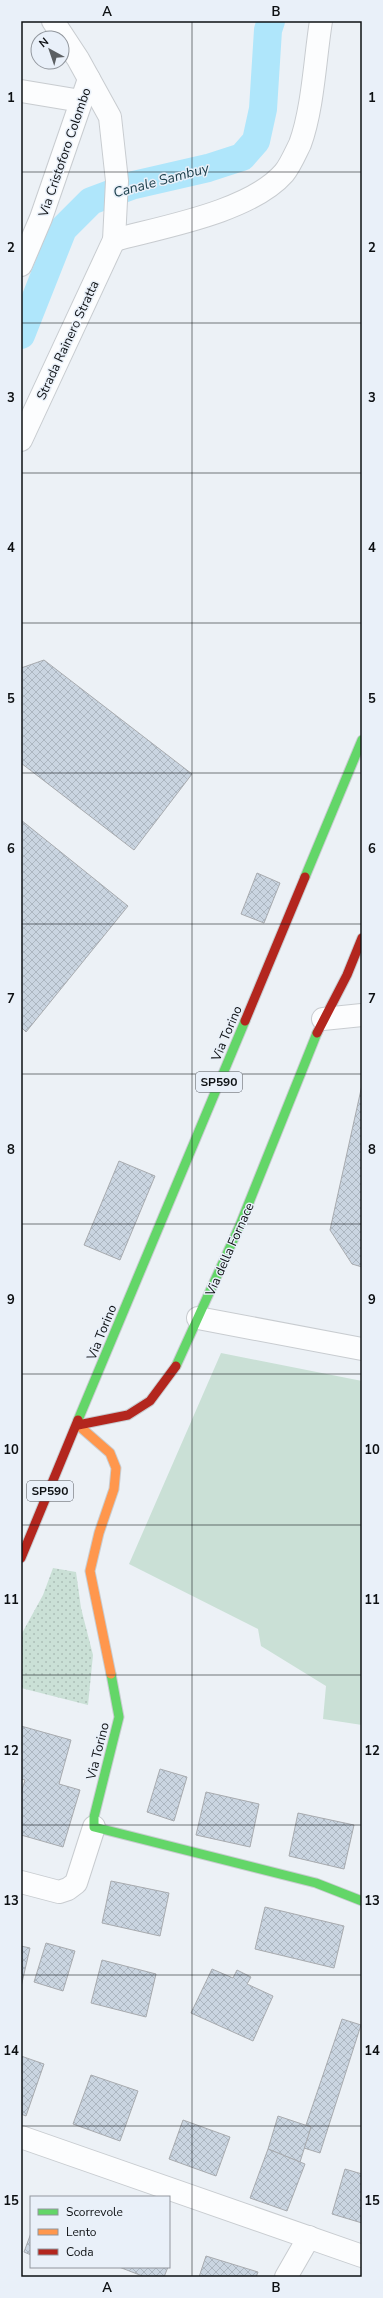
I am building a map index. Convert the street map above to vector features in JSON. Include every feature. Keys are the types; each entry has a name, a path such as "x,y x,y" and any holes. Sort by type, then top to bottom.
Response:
{"street":[{"name":"Via Cristoforo Colombo","path":"21,265 41,218 89,79 53,21"},
{"path":"114,240 231,208 265,189 284,173 300,144 307,118 321,21"},
{"name":"Strada Rainero Stratta","path":"21,440 114,240 117,181 110,117 89,79"},
{"path":"21,91 81,101"},
{"name":"Via Torino","path":"21,1558 78,1425 119,1322 362,740"},
{"name":"Via della Fornace","path":"78,1425 128,1415 150,1401 174,1370 240,1225 323,1019 347,975 362,938"},
{"path":"323,1019 362,1015"},
{"path":"198,1318 362,1350"},
{"name":"Via Torino","path":"78,1425 110,1453 116,1468 114,1489 99,1533 90,1571 119,1717 94,1817 94,1827"},
{"path":"21,1882 59,1892 68,1889 76,1883 94,1827 316,1883 362,1901"},
{"path":"21,2138 362,2256"},
{"path":"286,2277 309,2238"}],"green space":[{"path":"221,1353 362,1381 362,1725 323,1719 326,1686 261,1646 258,1629 129,1564"},
{"path":"53,1568 76,1572 81,1608 93,1655 88,1705 21,1688 21,1635 43,1595"}],"building":[{"path":"44,660 192,774 134,850 21,763 21,668"},
{"path":"21,820 128,906 26,1032 21,1027"},
{"path":"257,873 280,883 264,923 241,914"},
{"path":"362,1085 362,1267 352,1264 330,1230"},
{"path":"119,1161 155,1176 120,1260 84,1245"},
{"path":"21,1726 71,1740 59,1784 80,1790 63,1847 21,1835 21,1793 25,1780 21,1779"},
{"path":"160,1769 187,1777 174,1821 147,1812"},
{"path":"206,1792 259,1804 250,1847 196,1835"},
{"path":"298,1813 354,1825 344,1869 289,1856"},
{"path":"111,1881 169,1893 160,1936 102,1923"},
{"path":"265,1907 344,1926 334,1968 255,1949"},
{"path":"46,1943 75,1951 63,1991 34,1982"},
{"path":"21,1946 30,1948 21,1987"},
{"path":"102,1960 156,1974 146,2017 91,2003"},
{"path":"212,1969 233,1978 237,1970 251,1977 247,1984 273,1996 253,2041 191,2013"},
{"path":"342,2019 361,2025 320,2153 304,2148 311,2127 306,2125"},
{"path":"21,2056 44,2064 26,2116 21,2114"},
{"path":"91,2075 138,2091 120,2141 73,2124"},
{"path":"278,2116 311,2127 300,2162 268,2149"},
{"path":"183,2120 230,2137 216,2176 169,2159"},
{"path":"268,2149 305,2164 287,2211 250,2198"},
{"path":"345,2169 362,2174 362,2223 332,2214"},
{"path":"30,2236 30,2255 24,2252"},
{"path":"206,2256 258,2272 256,2277 199,2277"},
{"path":"122,2268 168,2268 164,2277 145,2277"}],"waterway":[{"name":"Canale Sambuy","path":"21,335 63,229 91,201 134,185 208,168 242,157 256,141 263,109 268,30 271,21"}],"traffic: fast":[{"path":"305,877 362,740"},
{"path":"78,1420 245,1021"},
{"path":"176,1366 240,1225 317,1033"},
{"path":"111,1674 119,1717 94,1817 94,1827 316,1883 362,1901"}],"traffic: slow":[{"path":"78,1425 110,1453 116,1468 114,1489 99,1533 90,1571 111,1674"}],"traffic: jam":[{"path":"245,1021 305,877"},
{"path":"317,1033 347,975 362,938"},
{"path":"78,1425 128,1415 150,1401 176,1366"},
{"path":"21,1558 78,1420"}]}
